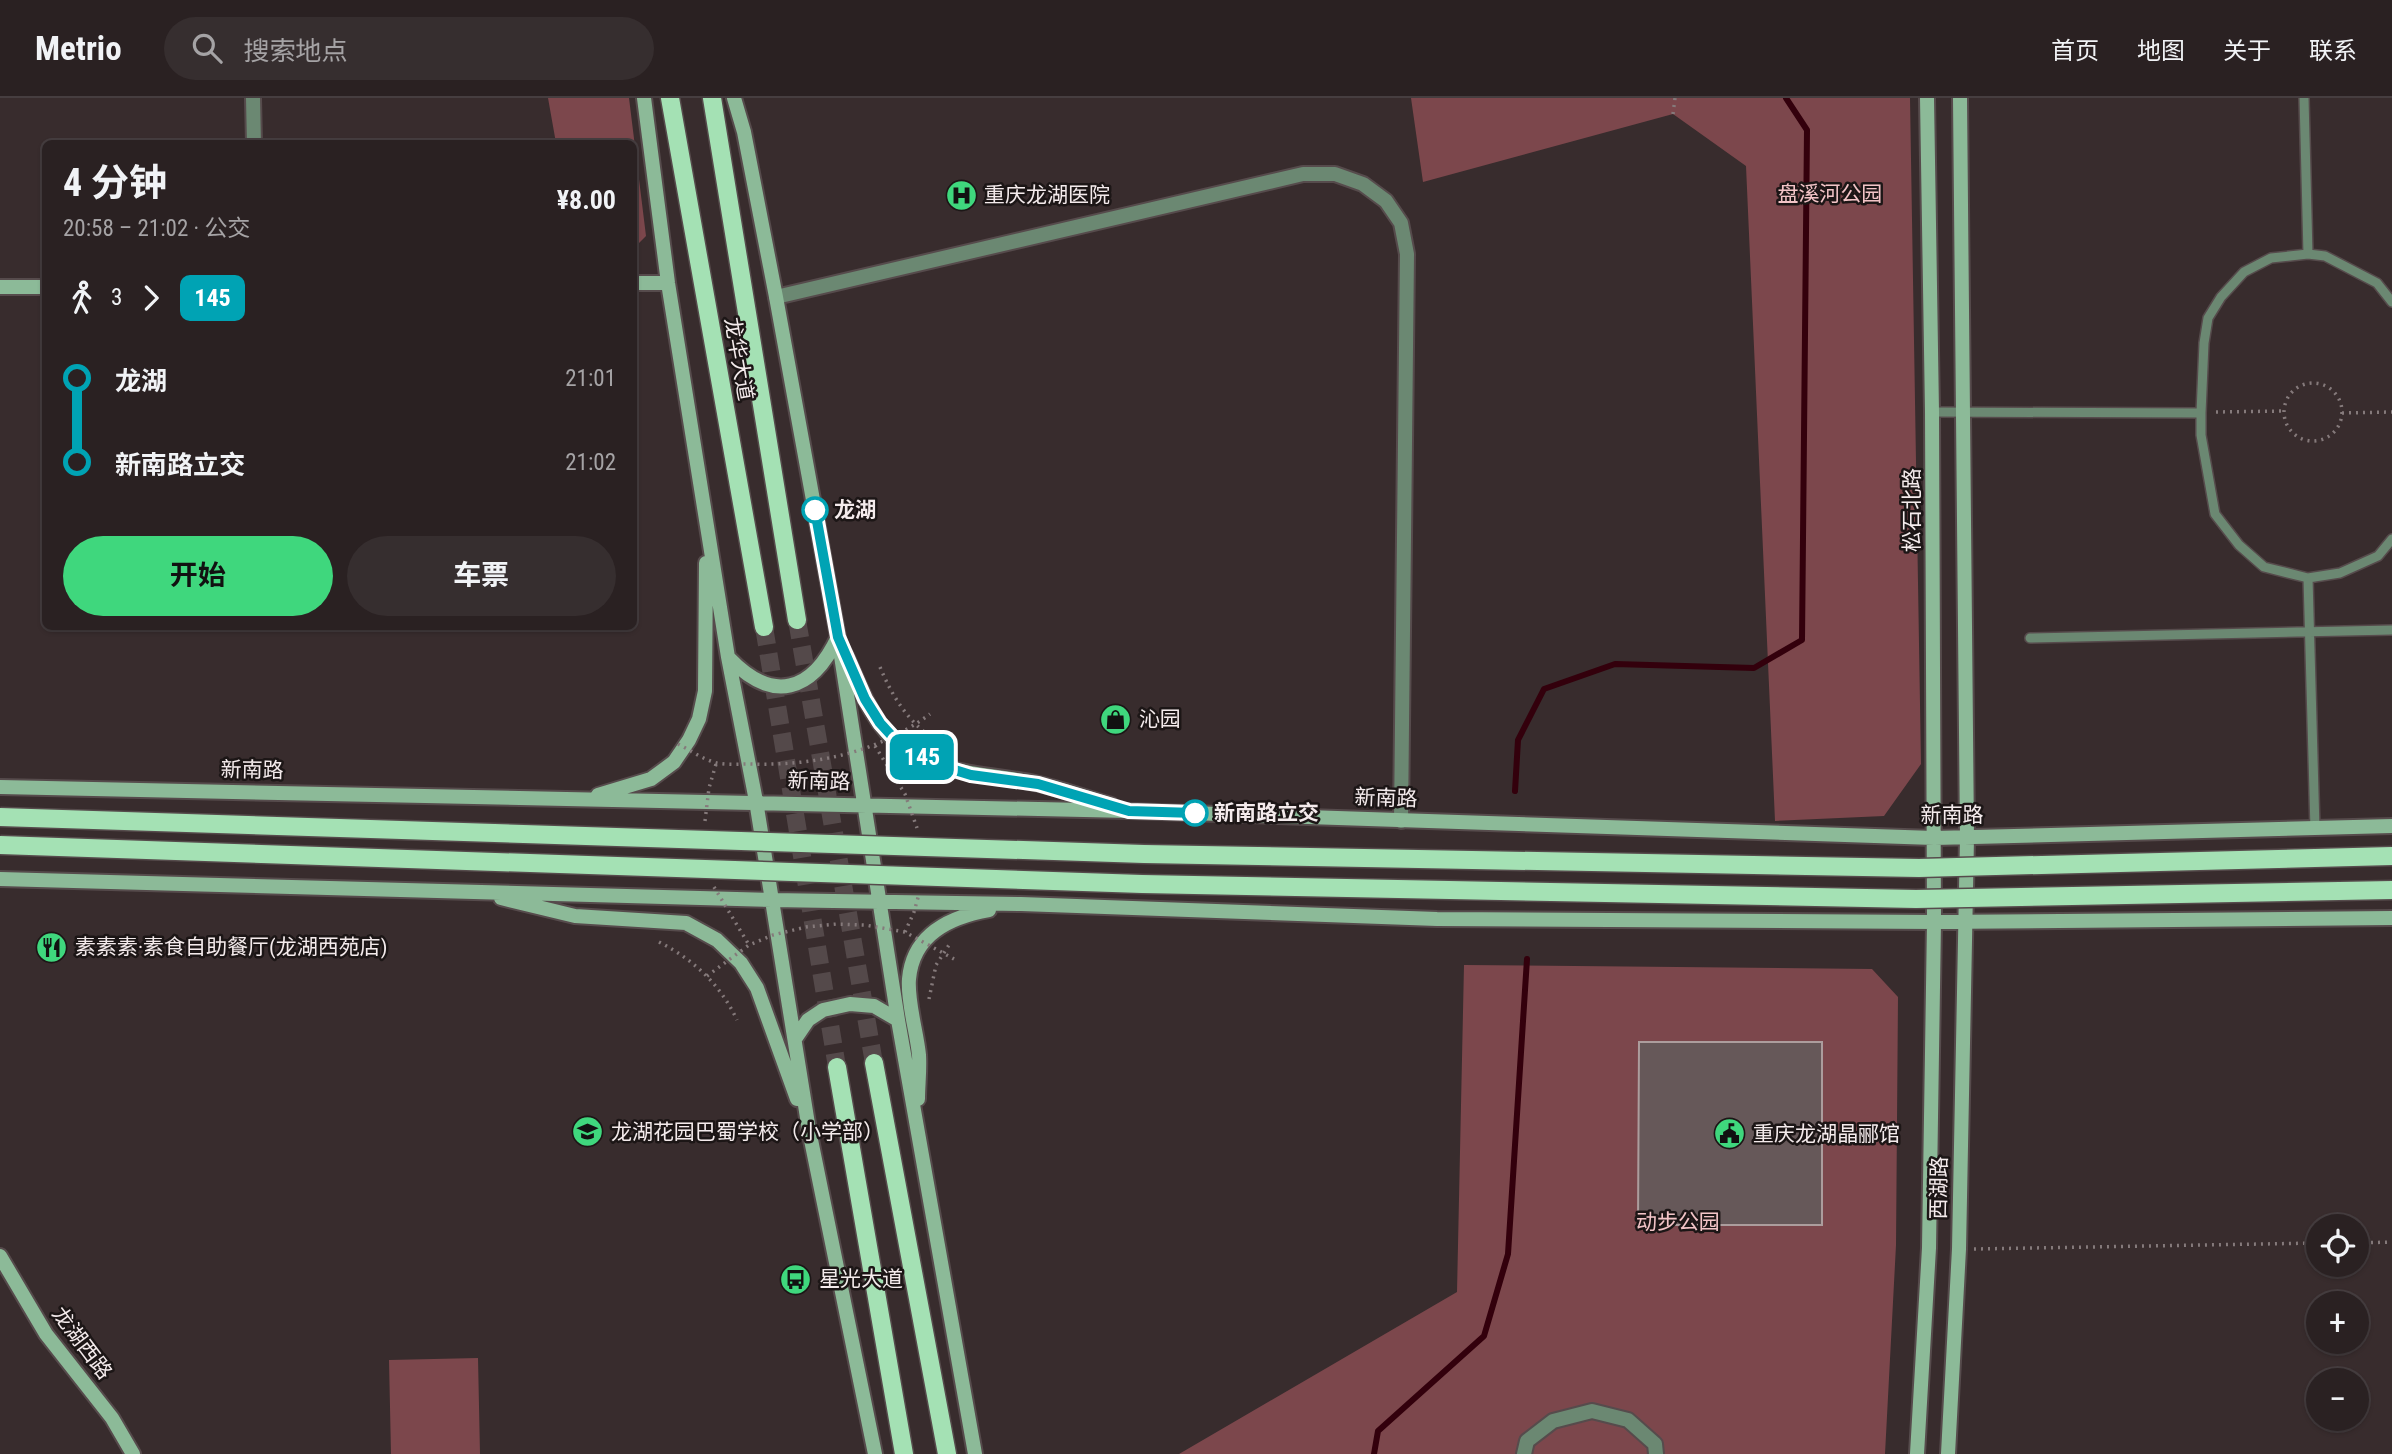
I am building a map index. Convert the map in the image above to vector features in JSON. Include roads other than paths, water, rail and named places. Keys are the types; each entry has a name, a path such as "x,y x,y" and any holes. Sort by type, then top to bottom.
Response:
{"main road":[{"name":"龙华大道","path":"670,98 764,627"},
{"name":"龙华大道","path":"712,98 797,620"},
{"path":"0,817 1130,853 1919,868 2392,856"},
{"path":"0,845 1142,884 1874,898 2392,890"},
{"path":"874,1063 947,1454"},
{"path":"837,1067 904,1454"}],"street":[{"path":"253,98 254,140"},
{"path":"644,98 668,282 728,657 756,801 809,1130 875,1454"},
{"path":"734,98 744,132 776,297 838,637 878,901 975,1454"},
{"name":"松石北路","path":"1927,98 1932,412 1934,922"},
{"path":"1960,98 1966,922"},
{"path":"776,297 1303,174 1335,174 1363,184 1386,201 1401,223 1407,254 1401,821"},
{"path":"637,283 668,282"},
{"path":"0,287 42,287"},
{"path":"584,799 651,779 674,762 699,719 705,691 706,526"},
{"path":"728,657 744,674 760,683 777,686 795,684 815,673 828,658 838,637"},
{"path":"838,637 865,699 880,723 901,746 932,763 971,775 1038,784 1129,811"},
{"name":"新南路","path":"0,787 756,801 1934,838 2392,826"},
{"path":"0,879 1021,904 1437,919 1966,922 2392,918"},
{"path":"473,891 575,916 686,923 717,940 741,963 757,989 809,1130"},
{"path":"918,1132 919,1057 909,980 914,958 926,940 943,924 963,915 1021,904"},
{"name":"西湖路","path":"1917,1454 1929,1248 1934,922"},
{"name":"西湖路","path":"1948,1454 1959,1249 1966,922"},
{"path":"795,1039 808,1020 823,1010 850,1004 874,1006 898,1020"},
{"name":"龙湖西路","path":"0,1256 46,1334 112,1418 133,1454"},
{"path":"1524,1454 1527,1441 1553,1421 1592,1411 1628,1420 1655,1444 1656,1454"}],"lane":[{"path":"2304,98 2308,254"},
{"path":"2392,302 2378,284 2325,256 2308,254 2271,258 2244,272 2221,297 2208,318 2201,413 2201,435 2216,514 2239,545 2264,567 2308,578 2340,573 2378,556 2392,539"},
{"path":"1932,412 2201,413"},
{"path":"2308,578 2315,829"},
{"path":"2030,638 2392,630"}],"waterway":[{"path":"1515,791 1518,740 1544,689 1615,664 1754,668 1802,640 1807,130 1786,98"},
{"path":"1374,1454 1378,1431 1484,1336 1508,1254 1527,959"}],"tunnel":[{"path":"797,620 874,1063"},
{"path":"764,627 837,1067"}],"place":[{"name":"重庆龙湖医院","path":"961,195"},
{"name":"龙湖","path":"815,510"},
{"name":"沁园","path":"1116,719"},
{"name":"新南路立交","path":"1195,813"},
{"name":"素素素·素食自助餐厅(龙湖西苑店)","path":"52,947"},
{"name":"龙湖花园巴蜀学校（小学部）","path":"588,1132"},
{"name":"重庆龙湖晶郦馆","path":"1730,1134"},
{"name":"星光大道","path":"796,1279"}],"park label":[{"name":"盘溪河公园","path":"1830,194"},
{"name":"动步公园","path":"1678,1222"}]}
